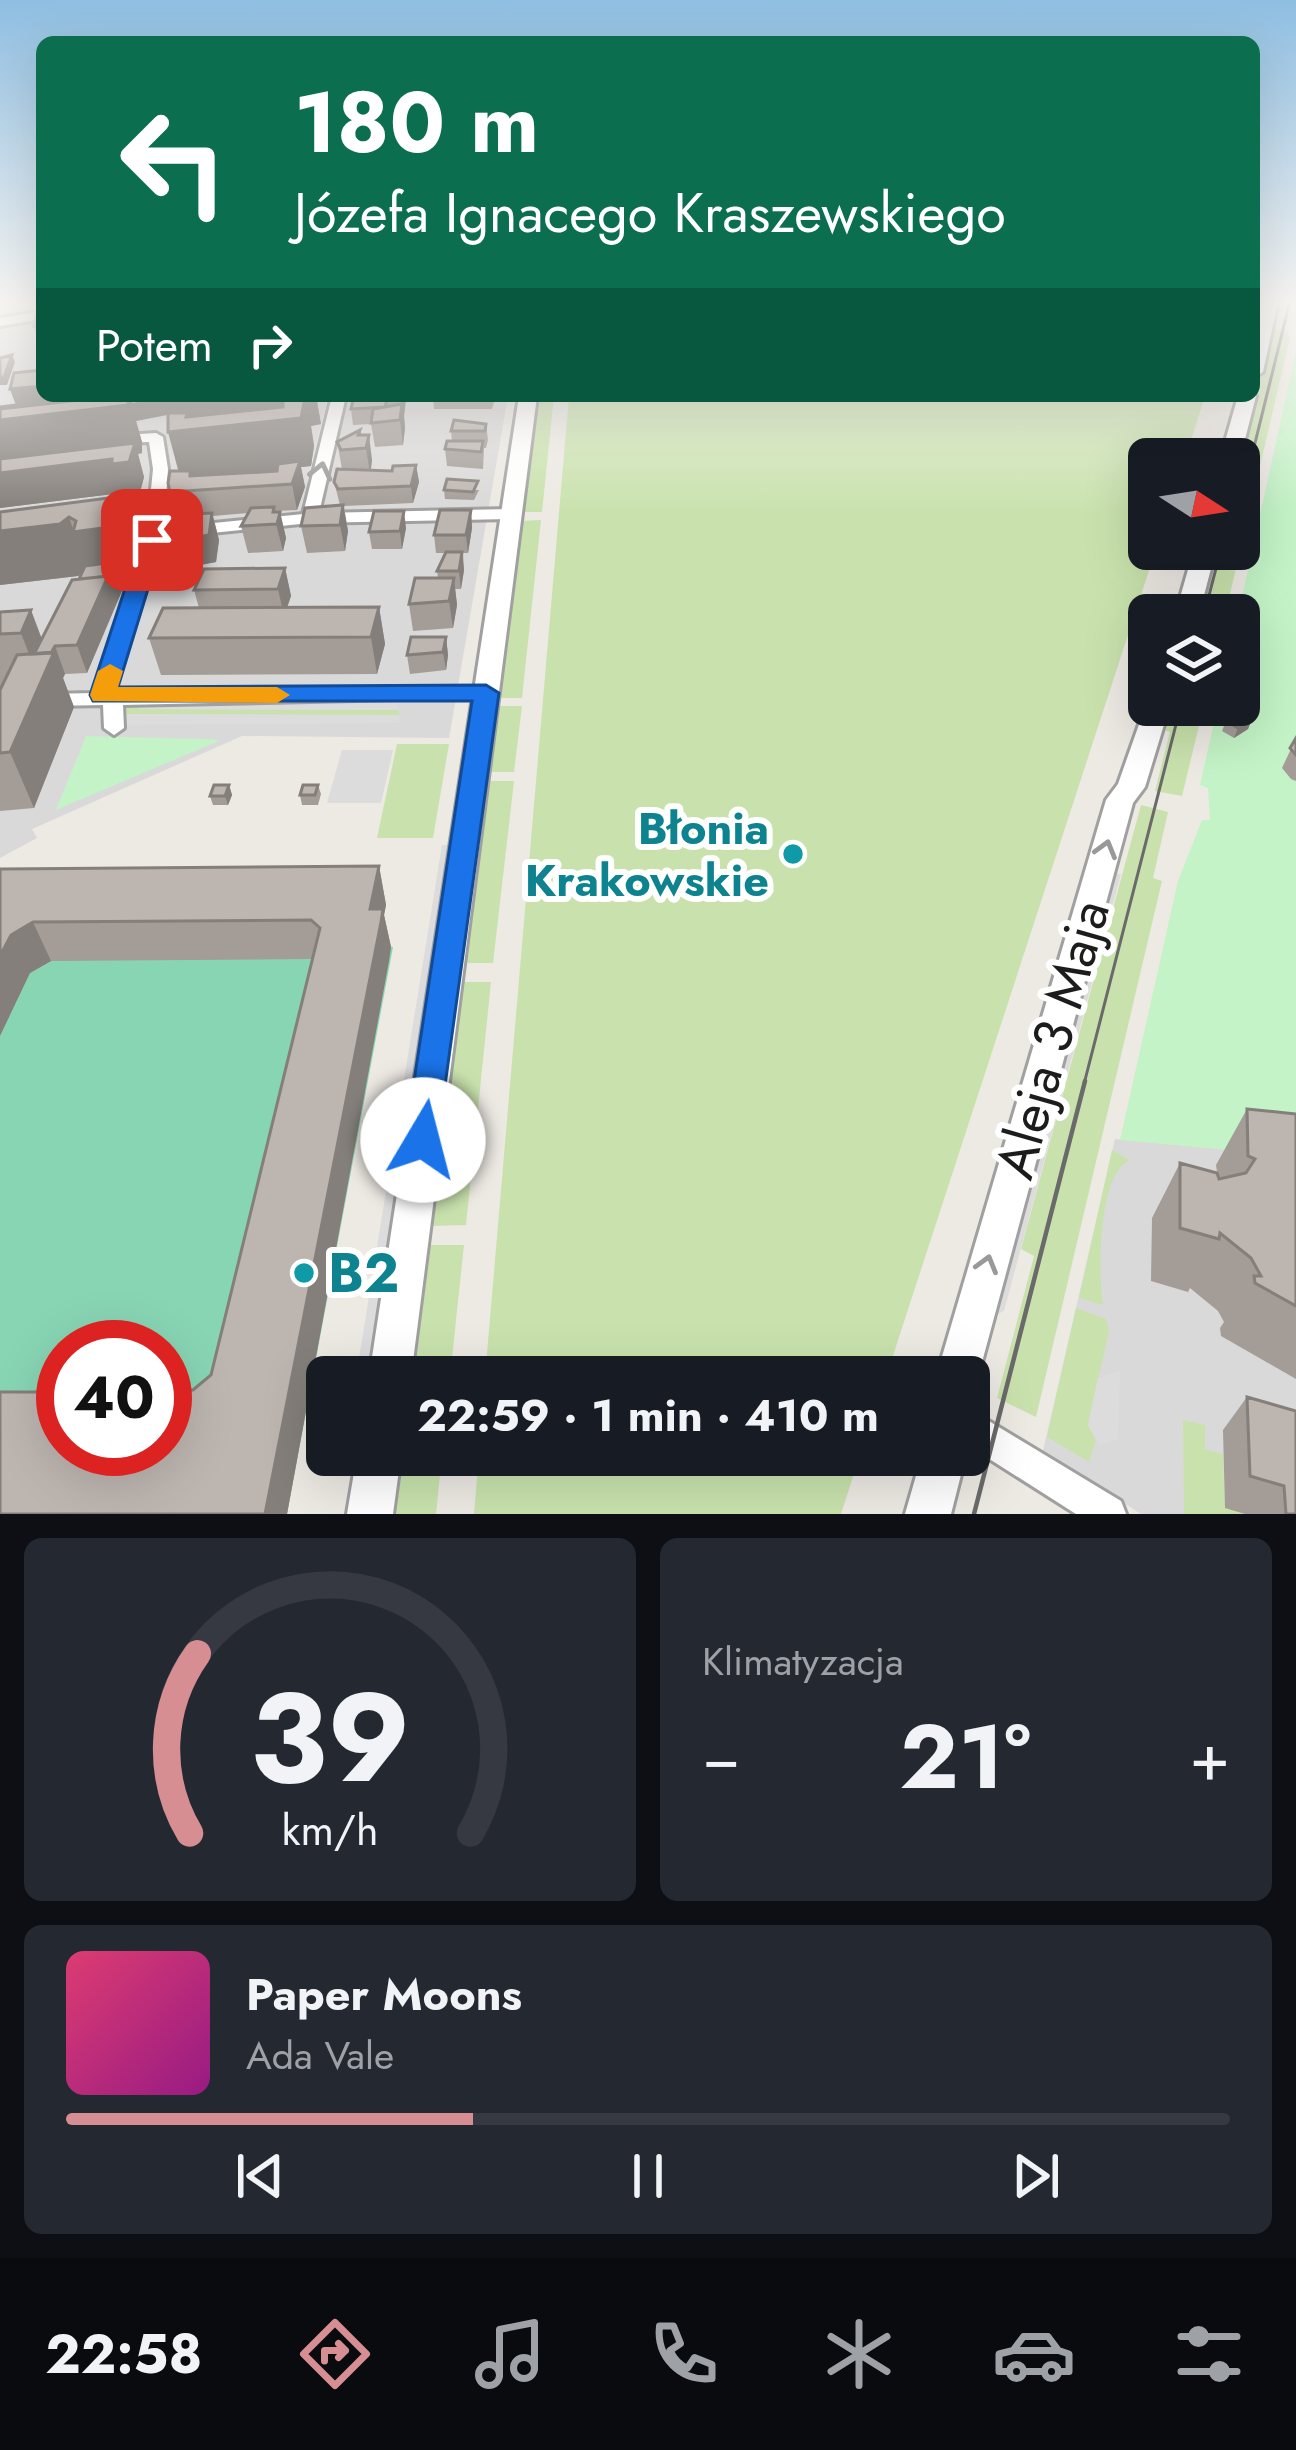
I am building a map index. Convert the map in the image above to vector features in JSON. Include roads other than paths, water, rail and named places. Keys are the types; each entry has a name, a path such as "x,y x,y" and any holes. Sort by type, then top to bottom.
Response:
{"street":[{"path":"310,518 338,402"},
{"path":"393,1356 527,402"},
{"path":"1236,438 1245,402"},
{"path":"103,440 156,437 154,532 107,695 114,728"},
{"path":"79,543 310,518 512,514"},
{"path":"0,701 107,695 486,693"},
{"name":"Aleja 3 Maja","path":"963,1356 1120,800 1131,788 1150,726"},
{"path":"990,1439 1108,1514"},
{"path":"370,1514 376,1476"},
{"path":"928,1514 938,1476"}],"tram line":[{"path":"1256,438 1273,372"},
{"path":"1209,594 1216,570"},
{"path":"1084,1084 1176,726"},
{"path":"974,1514 1085,1081"}],"place":[{"name":"Błonia Krakowskie","path":"793,854"},
{"name":"B2","path":"304,1273"}]}
